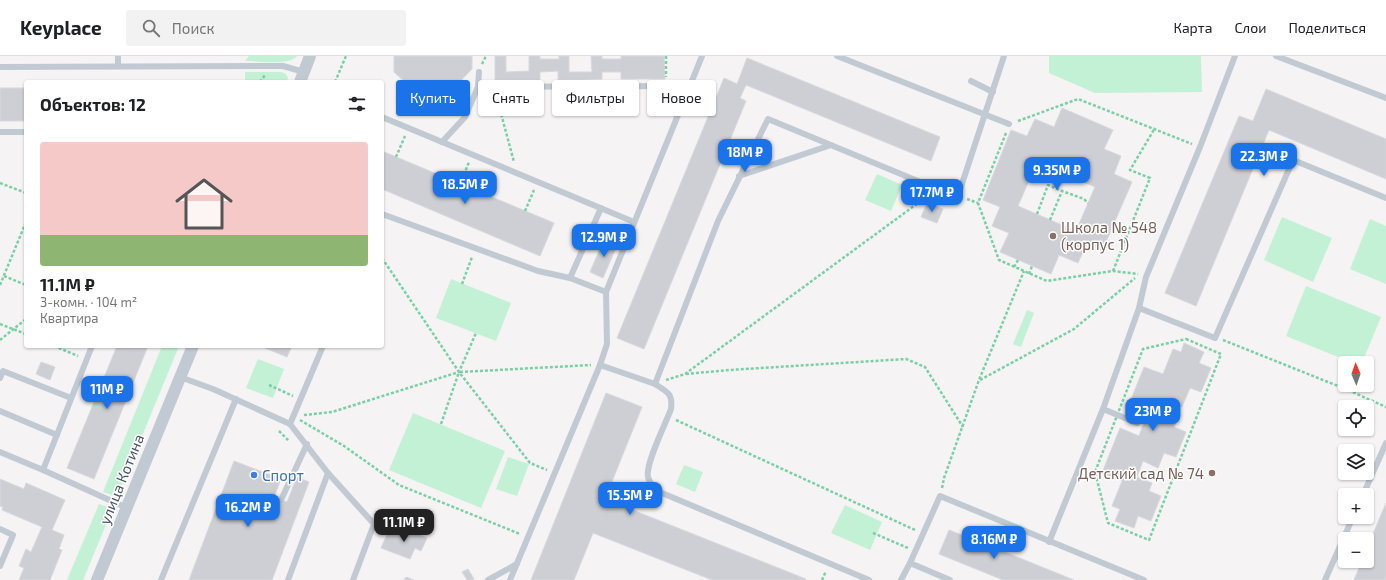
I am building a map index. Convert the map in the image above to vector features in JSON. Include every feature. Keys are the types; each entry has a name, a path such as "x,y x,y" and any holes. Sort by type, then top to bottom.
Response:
{"street":[{"path":"302,77 310,56"},
{"name":"улица Котина","path":"97,580 192,348"}],"lane":[{"path":"118,56 118,66"},
{"path":"692,80 702,56"},
{"path":"837,56 1009,124"},
{"path":"655,384 718,221 768,119 958,196 1004,56"},
{"path":"1049,542 1103,409 1139,308 1146,277 1200,147 1235,56"},
{"path":"1276,56 1386,98"},
{"path":"0,67 283,66 302,77"},
{"path":"478,80 479,72"},
{"path":"971,81 993,92"},
{"path":"544,87 647,86"},
{"path":"442,142 465,117 478,87"},
{"path":"510,580 600,365 607,344 606,292 678,116"},
{"path":"384,118 634,222"},
{"path":"0,132 24,132"},
{"path":"739,176 831,145"},
{"path":"1139,308 1215,338 1293,160 1386,198"},
{"path":"570,278 601,208"},
{"path":"384,215 538,271 570,278 606,292"},
{"path":"42,470 91,348"},
{"path":"290,424 322,348"},
{"path":"600,365 655,384 668,393 672,399 671,409 648,467 648,477 652,486 662,493 869,580"},
{"path":"0,378 3,371 71,398"},
{"path":"180,377 236,399 290,424 328,473 374,524 353,580"},
{"path":"161,580 236,399"},
{"path":"1103,409 1137,423"},
{"path":"0,411 57,435"},
{"path":"1366,488 1386,443"},
{"path":"281,500 307,444"},
{"path":"0,452 127,508"},
{"path":"288,580 328,473"},
{"path":"901,580 940,496 1144,580"},
{"path":"1324,580 1350,524"},
{"path":"0,529 13,535 0,566"},
{"path":"910,563 950,580"},
{"path":"488,580 517,564"}],"path":[{"path":"336,80 346,56"},
{"path":"666,56 666,80"},
{"path":"980,380 1074,329 1140,274 1113,271 1047,281 999,260 978,204 1009,124 1078,99 1155,128 1200,147"},
{"path":"502,116 517,173"},
{"path":"396,157 408,128"},
{"path":"1113,271 1150,178 1130,170 1155,128"},
{"path":"460,184 472,155"},
{"path":"0,182 24,192"},
{"path":"525,211 537,182"},
{"path":"1036,214 1048,185 1084,199 1088,203"},
{"path":"685,374 938,189"},
{"path":"1050,220 1062,190"},
{"path":"0,285 24,227"},
{"path":"462,284 475,249"},
{"path":"1014,267 1018,260"},
{"path":"384,261 459,372 530,463 555,473"},
{"path":"1030,274 1032,266"},
{"path":"940,496 944,478 980,380 1024,271"},
{"path":"4,276 24,284"},
{"path":"0,340 24,321"},
{"path":"0,324 24,333"},
{"path":"441,424 459,372 476,333"},
{"path":"1215,338 1235,344 1338,386"},
{"path":"1186,339 1221,354 1149,540 1108,523 1095,472 1117,415 1143,349 1186,339"},
{"path":"59,348 86,359"},
{"path":"655,384 685,374 906,359 925,367 963,426"},
{"path":"316,414 332,412 459,372 600,365"},
{"path":"269,385 301,399"},
{"path":"1353,392 1386,406"},
{"path":"668,416 924,533"},
{"path":"311,426 344,446 399,485 528,538"},
{"path":"278,430 302,454"},
{"path":"873,533 915,551"}],"green space":[{"path":"249,56 297,56 288,61 281,62 245,61"},
{"path":"1049,56 1201,56 1202,92 1095,93 1049,73"},
{"path":"245,72 281,72 286,74 288,78 288,80 245,80"},
{"path":"877,174 902,185 891,211 865,200"},
{"path":"1282,217 1332,238 1313,282 1264,260"},
{"path":"1370,219 1386,226 1386,284 1350,269"},
{"path":"451,279 511,303 496,341 436,318"},
{"path":"1306,286 1381,317 1365,356 1338,357 1286,336"},
{"path":"1027,310 1034,313 1021,347 1013,344"},
{"path":"161,348 178,348 119,492 115,496 103,492"},
{"path":"258,359 284,369 273,398 246,388"},
{"path":"413,413 505,451 481,508 389,470"},
{"path":"508,457 529,464 517,496 496,489"},
{"path":"684,465 703,472 695,492 676,484"},
{"path":"99,504 110,510 110,515 83,580 67,580"},
{"path":"845,505 882,522 870,550 831,533"}],"building":[{"path":"394,56 472,56 472,69 461,80 403,80 394,72"},
{"path":"495,56 506,56 506,72 529,71 529,56 540,56 540,59 559,59 559,56 569,56 569,72 592,72 591,56 602,56 602,59 621,59 621,56 664,56 665,79 621,79 621,72 602,72 602,79 558,80 558,71 540,72 540,80 495,80"},
{"path":"747,58 940,137 931,161 746,85 740,98 746,101 644,349 617,338 708,116 716,116 716,97 724,78 737,84"},
{"path":"0,88 24,88 24,121 0,121"},
{"path":"1266,89 1386,139 1386,179 1269,130 1196,306 1165,293 1239,116 1253,121"},
{"path":"1062,108 1113,130 1104,149 1121,156 1114,174 1132,182 1102,251 1087,244 1078,263 1059,255 1051,274 1000,252 1009,233 992,226 1000,207 983,200 1011,130 1027,136 1035,119 1054,127","holes":["1037,162 1095,187 1076,231 1018,206"]},
{"path":"384,152 554,223 540,256 384,190"},
{"path":"927,203 943,209 937,223 921,217"},
{"path":"605,237 618,243 603,278 590,272"},
{"path":"1184,343 1204,352 1199,363 1211,368 1201,392 1190,388 1182,407 1164,399 1159,412 1177,419 1174,427 1186,432 1176,457 1164,453 1158,468 1143,461 1137,477 1152,483 1149,491 1161,496 1151,521 1138,516 1134,528 1115,521 1120,509 1112,506 1122,481 1102,473 1120,428 1139,436 1147,415 1128,407 1144,367 1163,374 1173,349 1181,352"},
{"path":"116,348 147,348 94,479 67,468"},
{"path":"265,348 291,348 287,357"},
{"path":"41,362 55,367 50,380 36,374"},
{"path":"606,393 642,407 605,499 806,579 712,580 593,533 574,580 531,580"},
{"path":"234,461 281,479 274,497 287,502 297,477 309,482 272,580 189,580"},
{"path":"0,479 24,489 26,483 65,500 52,530 64,535 59,549 62,550 50,580 19,580 24,568 19,566 26,549 31,552 42,527 2,510 3,507 0,506"},
{"path":"1386,503 1386,580 1354,580 1359,568 1374,568 1374,532"},
{"path":"403,528 427,538 421,551 415,548 410,559 381,548 389,530 400,535"},
{"path":"949,530 1074,580 1003,580 939,554"},
{"path":"468,569 474,579 467,580 462,572"},
{"path":"406,577 414,580 404,580"}],"place":[{"name":"Школа № 548 (корпус 1)","path":"1053,236"},
{"name":"Детский сад № 74","path":"1212,473"},
{"name":"Спорт","path":"254,475"}]}
